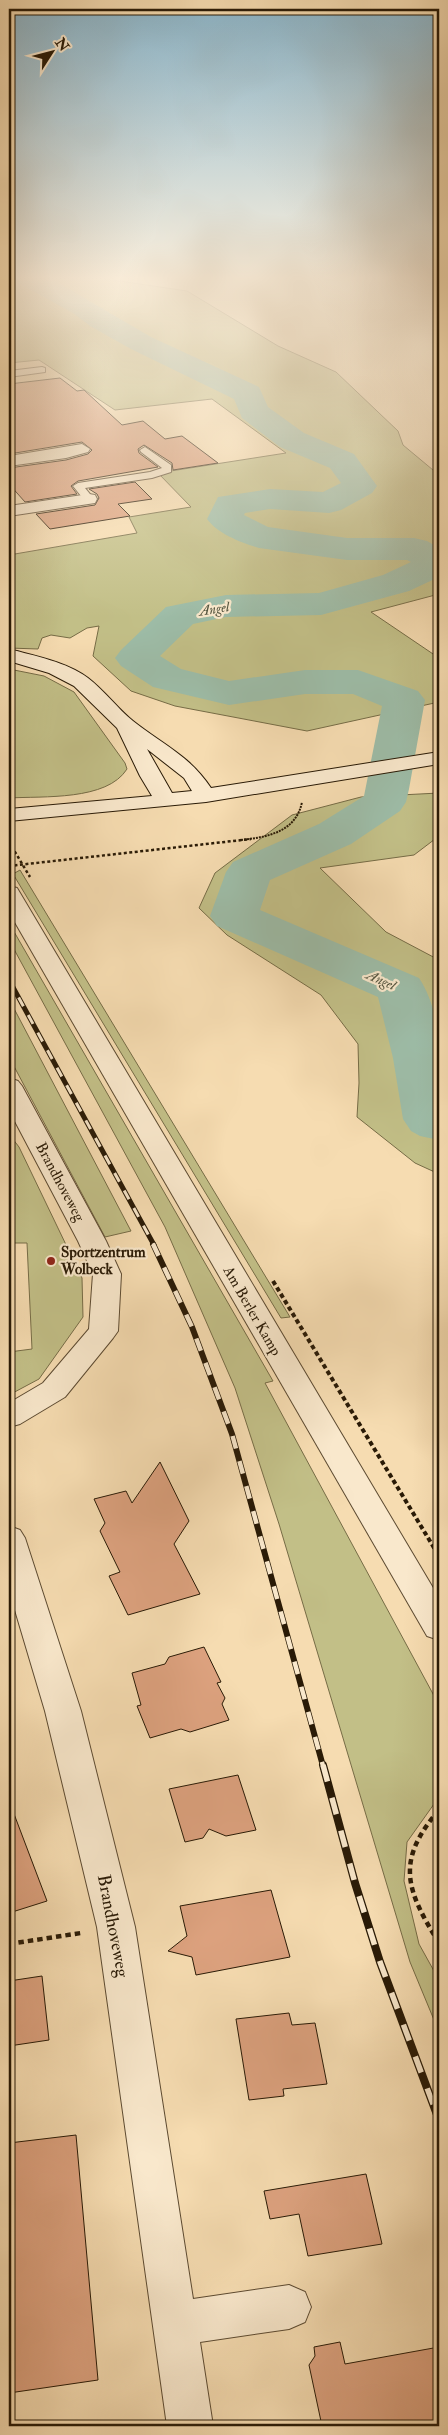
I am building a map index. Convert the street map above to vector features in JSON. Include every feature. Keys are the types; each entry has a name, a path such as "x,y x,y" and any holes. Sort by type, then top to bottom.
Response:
{"street":[{"path":"9,461 66,453 82,448"},
{"path":"9,511 89,499"},
{"path":"9,655 56,669 81,682 126,725 160,748 191,774 206,796"},
{"path":"9,662 31,661"},
{"path":"126,725 150,776 166,801"},
{"path":"16,814 206,796 273,787 439,758"},
{"name":"Am Berler Kamp","path":"9,893 439,1627"},
{"name":"Brandhoveweg","path":"9,1086 92,1241 107,1274 103,1331 54,1390 9,1417"},
{"name":"Brandhoveweg","path":"9,1538 63,1712 116,1927 190,2426"},
{"path":"175,2324 289,2307"}],"lane":[{"path":"89,499 78,486 152,475 167,470 167,467 145,450"}],"path":[{"path":"9,866 249,838 274,833 294,824 299,818 302,800 299,796"},
{"path":"408,1505 439,1556"},
{"path":"439,1810 416,1838 410,1871 417,1906 439,1943"},
{"path":"9,1944 116,1927"}],"shaded area":[{"path":"87,392 357,392 398,431 403,445 439,475 439,594 371,612 439,658 439,702 307,731 175,706 131,691 93,656 99,626 87,628 70,638 51,635 42,638 38,649 9,648 9,555 137,533 129,517 191,507 158,473 286,453 212,399 115,410"},
{"path":"9,669 44,676 74,692 125,763 127,769 118,779 105,787 73,795 9,798"},
{"path":"439,793 439,836 414,855 320,868 386,932 439,960 439,1174 415,1163 357,1117 359,1083 358,1044 321,995 227,935 199,908 215,873 292,815 361,797"},
{"path":"20,870 290,1317 281,1318 13,874"},
{"path":"9,923 273,1381 265,1383 439,1705 439,1797 407,1842 404,1881 419,1944 439,1980 439,2032 410,1962 279,1524 235,1388 165,1227 9,940"},
{"path":"9,999 131,1231 105,1237 9,1057"},
{"name":"Sportzentrum Wolbeck","path":"9,1134 19,1147 82,1278 83,1317 39,1379 9,1395 9,1352 32,1349 27,1243 14,1243 9,1194"}],"building":[{"path":"9,392 86,392 122,425 143,421 165,439 182,436 218,463 173,470 172,463 144,445 138,449 139,453 158,467 78,481 71,486 77,494 25,502 9,484 9,468 66,460 88,454 92,450 82,442 9,454"},
{"path":"135,482 152,499 118,504 130,516 50,529 36,514 95,505 99,498 97,494 89,489"},
{"path":"160,1462 189,1521 174,1544 200,1594 128,1615 109,1576 120,1572 100,1531 105,1523 94,1499 126,1491 132,1503"},
{"path":"204,1647 221,1682 217,1683 225,1698 222,1704 229,1720 190,1732 181,1729 150,1738 137,1706 141,1705 132,1673 165,1664 169,1657"},
{"path":"238,1775 256,1830 226,1836 209,1829 203,1838 185,1842 169,1789"},
{"path":"9,1806 11,1806 47,1901 9,1913"},
{"path":"271,1890 290,1957 196,1975 192,1957 168,1951 187,1936 180,1906"},
{"path":"42,1976 49,2040 9,2046 9,1981"},
{"path":"289,2013 292,2025 315,2023 327,2084 283,2089 284,2096 249,2100 236,2019"},
{"path":"76,2135 98,2380 9,2393 9,2143"},
{"path":"366,2174 382,2244 308,2256 299,2214 270,2219 264,2191"},
{"path":"340,2342 345,2364 439,2347 439,2426 322,2426 309,2365 315,2356 314,2347"}],"waterway":[{"name":"Angel","path":"243,392 248,394 253,411 292,440 342,461 360,486 329,503 270,499 230,504 225,519 259,537 347,549 414,549 439,563 396,583 321,604 226,606 180,615 135,658 167,678 229,693 305,682 358,682 404,700 384,802 335,834 249,872 234,916 401,989 419,1058 430,1119 439,1124"}],"railway":[{"path":"9,980 154,1245"},
{"path":"153,1244 192,1327 232,1434 323,1766"},
{"path":"323,1765 355,1883 380,1962 439,2120"}],"place":[{"name":"Sportzentrum Wolbeck","path":"51,1261"}]}
